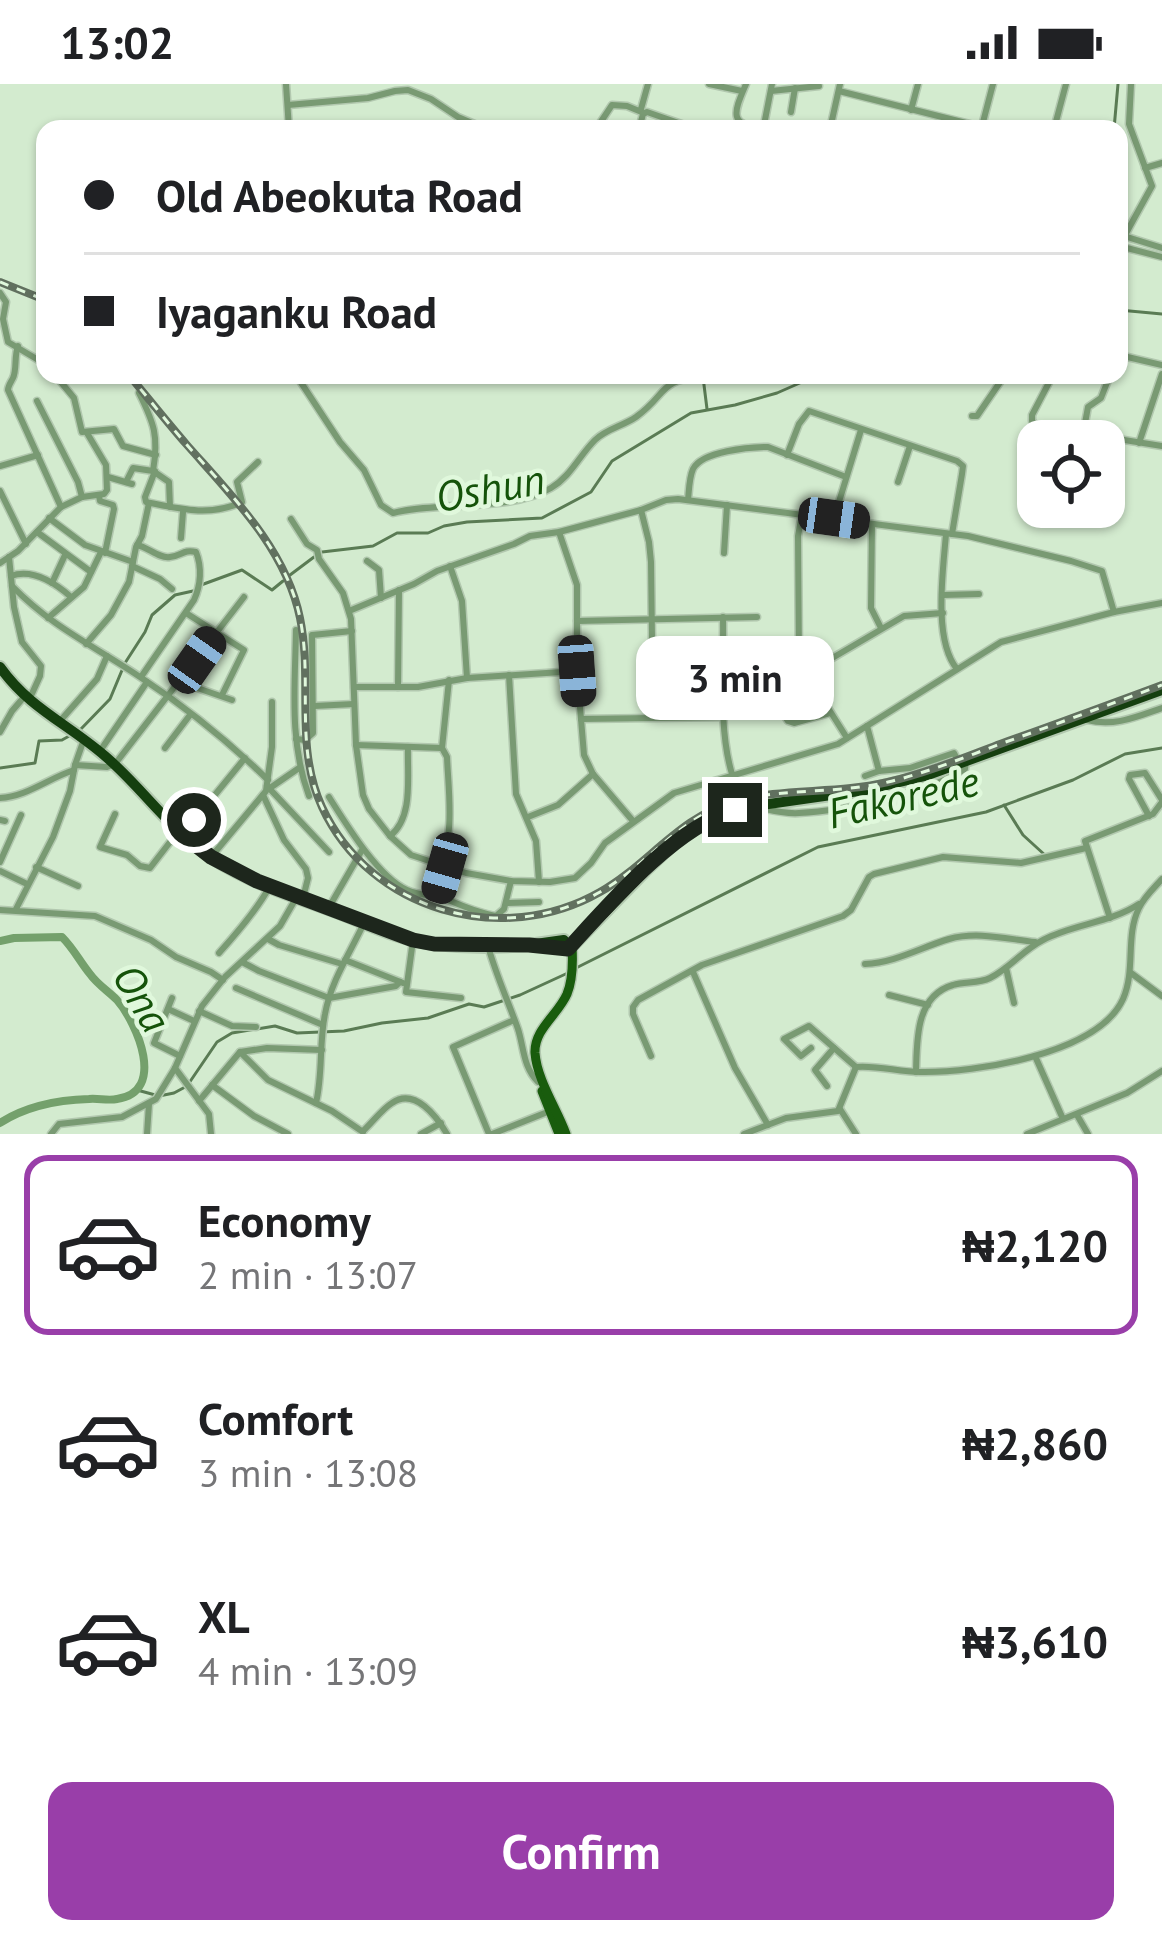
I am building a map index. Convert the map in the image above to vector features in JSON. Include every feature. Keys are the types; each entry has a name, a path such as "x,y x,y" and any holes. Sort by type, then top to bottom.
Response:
{"highway":[{"path":"0,667 26,699 115,764 211,857 328,909 434,944 567,944 694,828 723,813 897,784 1162,689"}],"main road":[{"path":"563,1134 531,1064 530,1044 565,983 567,944"},
{"path":"563,1134 535,1048 566,995 572,970 567,944"}],"street":[{"path":"286,84 289,120"},
{"path":"641,120 648,84"},
{"path":"709,84 744,87 736,110 738,120"},
{"path":"911,110 918,84"},
{"path":"984,120 994,84"},
{"path":"1056,120 1066,84"},
{"path":"1131,84 1129,124 1152,186"},
{"path":"791,112 795,86"},
{"path":"766,120 772,87 819,86"},
{"path":"832,120 840,88 950,120"},
{"path":"288,105 408,90 465,120"},
{"path":"602,120 612,105 667,120"},
{"path":"1145,168 1162,163"},
{"path":"1128,229 1152,186 1162,180"},
{"path":"1128,238 1162,253"},
{"path":"1128,247 1162,253"},
{"path":"0,293 8,342 36,357"},
{"path":"18,346 8,390 62,507"},
{"path":"1128,358 1162,369 1138,443"},
{"path":"64,384 72,394 82,432 114,429 124,446 156,455"},
{"path":"302,384 364,470 381,506 393,513 520,498 547,490 574,468 594,441 637,416 669,384"},
{"path":"972,416 977,416 999,384"},
{"path":"1033,420 1047,384"},
{"path":"1086,420 1088,407 1101,398 1106,384"},
{"path":"139,393 153,419 156,455 145,497 149,503 208,512 239,504 238,480 258,462"},
{"path":"37,401 82,497"},
{"path":"787,455 807,412 963,466 943,595 945,650 957,670"},
{"path":"834,518 861,430"},
{"path":"6,560 62,507 107,490 106,465 87,433"},
{"path":"1125,441 1162,446"},
{"path":"688,500 694,467 707,457 764,446 846,477"},
{"path":"898,482 910,446"},
{"path":"0,466 38,455"},
{"path":"108,477 129,483 133,468 154,471 169,482 170,507"},
{"path":"0,491 26,544"},
{"path":"47,619 85,587 103,552 114,509 100,501 99,495"},
{"path":"349,611 536,534 559,532 666,500 688,500 949,534 1038,552 1099,570 1107,581 1114,612"},
{"path":"86,644 111,615 129,582 149,503"},
{"path":"724,553 727,505"},
{"path":"181,538 183,510"},
{"path":"640,510 650,548 653,717"},
{"path":"802,514 798,536 800,666 848,738"},
{"path":"49,518 85,545 133,564 172,589"},
{"path":"291,519 339,585 349,611 356,745 366,804 411,855 511,881 575,878 605,843 674,793 827,749 1001,641 1162,604"},
{"path":"872,524 871,608 880,628"},
{"path":"37,532 92,572"},
{"path":"559,532 575,578 584,755 593,775 633,821"},
{"path":"0,544 11,576 22,642 41,666 36,689 12,711 0,733"},
{"path":"100,752 199,587 196,552 164,557 137,545"},
{"path":"52,583 65,555"},
{"path":"367,561 379,570 381,598"},
{"path":"450,566 461,592 466,678"},
{"path":"11,576 28,573 71,597"},
{"path":"12,586 47,619 167,696 245,758 329,852"},
{"path":"398,687 399,590"},
{"path":"943,595 980,594"},
{"path":"0,798 17,796 74,768 115,764 244,597"},
{"path":"186,613 245,651 222,695"},
{"path":"806,674 909,614 943,613"},
{"path":"723,617 725,717 733,774"},
{"path":"577,621 757,617"},
{"path":"296,630 292,709 299,768 309,796"},
{"path":"296,739 305,740 313,733 313,634 352,631"},
{"path":"60,722 97,679 106,656"},
{"path":"295,674 303,676 313,669"},
{"path":"354,687 418,687 466,678 577,671"},
{"path":"508,675 516,794 538,849 539,882"},
{"path":"437,895 449,820 447,757 442,748 448,680"},
{"path":"180,682 232,700"},
{"path":"211,857 268,785 272,702"},
{"path":"314,706 354,704"},
{"path":"1083,719 1121,722 1162,708"},
{"path":"782,712 794,723 830,713"},
{"path":"165,748 190,715"},
{"path":"581,719 725,717"},
{"path":"867,726 879,771"},
{"path":"16,910 70,791 78,734"},
{"path":"356,745 442,748"},
{"path":"390,836 404,818 408,747"},
{"path":"865,776 955,753 963,762"},
{"path":"115,814 100,848 150,868 245,758"},
{"path":"268,785 299,768"},
{"path":"1110,918 1085,841 1149,816 1162,801 1145,773 1130,775 1149,816"},
{"path":"528,818 559,805 593,775"},
{"path":"51,1134 59,1124 122,1117 159,1096 199,1012 300,898 308,878 306,869 284,840 263,795"},
{"path":"329,797 363,848 399,886 496,916 504,909 511,881"},
{"path":"0,862 21,815"},
{"path":"328,909 363,848"},
{"path":"651,1056 633,1014 635,1003 654,988 716,959 843,916 869,877 943,857 1021,863 1086,848"},
{"path":"36,867 78,886"},
{"path":"0,872 27,884"},
{"path":"811,1048 801,1056 784,1040 808,1026 856,1067 916,1072 980,1068 1035,1056 1087,1034 1107,1021 1123,999 1133,925 1142,902 1162,879"},
{"path":"219,953 238,934 270,886"},
{"path":"506,903 539,902"},
{"path":"916,1072 918,1025 939,992 982,981 1039,942 1142,902"},
{"path":"0,910 94,916 151,940 223,980"},
{"path":"316,1102 329,998 364,923"},
{"path":"865,964 971,935 1039,942"},
{"path":"268,939 403,983"},
{"path":"413,940 403,983 407,993 460,998"},
{"path":"488,945 523,1055 538,1082"},
{"path":"242,962 329,998 403,983"},
{"path":"1006,968 1014,1003"},
{"path":"693,972 735,1068 768,1125"},
{"path":"1130,972 1162,995"},
{"path":"236,988 323,1025"},
{"path":"889,995 928,1005"},
{"path":"172,998 154,1045 180,1056"},
{"path":"168,1009 194,1021"},
{"path":"199,1012 232,1027 256,1027"},
{"path":"514,1020 453,1047 490,1134 550,1111"},
{"path":"826,1086 814,1070 834,1048"},
{"path":"199,1101 240,1052 322,1050"},
{"path":"240,1052 268,1079 348,1120 362,1133 392,1102 401,1099 423,1104 447,1134"},
{"path":"1035,1056 1064,1120"},
{"path":"856,1067 840,1109 856,1134"},
{"path":"175,1068 210,1118 211,1134"},
{"path":"1028,1134 1127,1093 1162,1071"},
{"path":"212,1085 288,1134"},
{"path":"147,1134 149,1105"},
{"path":"744,1134 786,1118 840,1109"},
{"path":"1076,1115 1088,1134"},
{"path":"421,1134 441,1123"}],"waterway":[{"path":"1115,120 1118,84"},
{"name":"Oshun","path":"1128,311 1162,314"},
{"path":"704,384 707,409"},
{"name":"Oshun","path":"322,552 373,546 397,533 428,533 467,522 542,518 591,492 612,461 691,413 735,405 798,384"},
{"name":"Oshun","path":"290,575 314,557"},
{"name":"Oshun","path":"201,585 242,570 272,590 283,581"},
{"name":"Oshun","path":"79,731 110,699 152,615 175,595 193,591"},
{"name":"Oshun","path":"0,768 35,763 39,741 71,735"},
{"name":"Fakorede","path":"578,967 818,847 986,812 1073,780 1125,754 1162,748"},
{"path":"1004,805 1023,835 1046,856"},
{"name":"Ona","path":"0,941 62,937 125,1011 139,1040 144,1071 132,1094 114,1100 43,1105 0,1123"},
{"name":"Fakorede","path":"137,1090 159,1096 187,1086 217,1042 232,1033 275,1026 297,1033 344,1031 428,1018 469,1004 484,1007 570,972"}],"railway":[{"path":"0,282 36,296"},
{"path":"137,384 239,504 283,569 304,642 306,737 322,807 344,843 372,872 442,910 522,917 562,909 617,881 715,808 753,797 869,786 902,778 1162,685"}],"route":[{"path":"194,820 183,835 211,857 257,881 388,932 434,944 568,949 683,836 735,810"}]}
